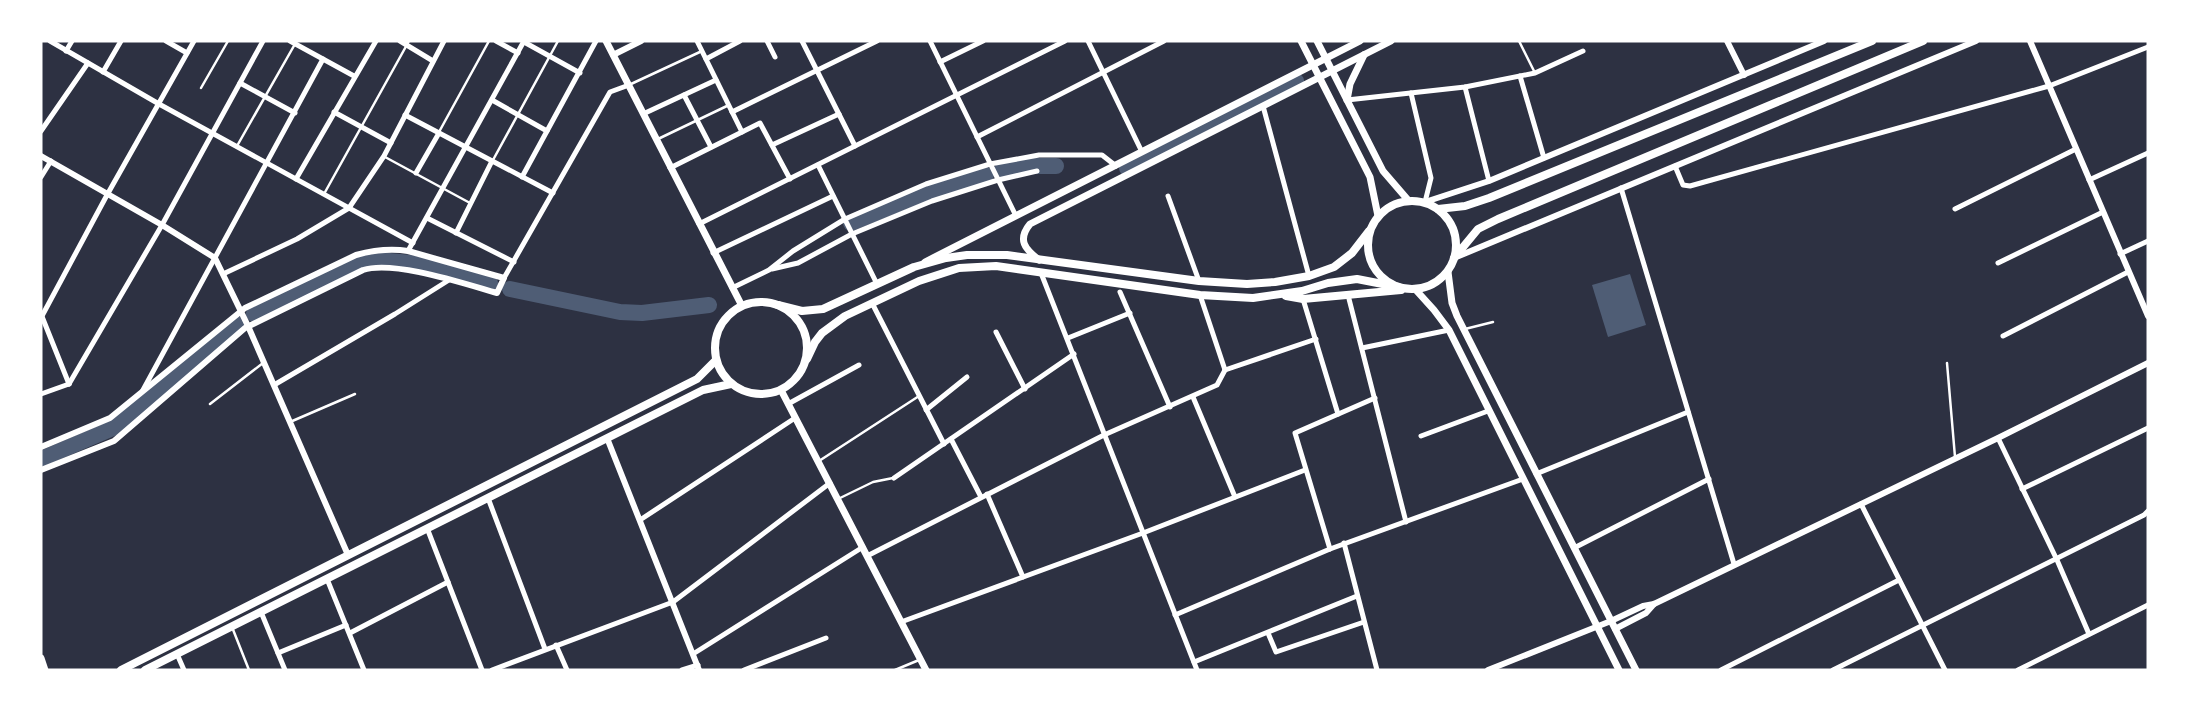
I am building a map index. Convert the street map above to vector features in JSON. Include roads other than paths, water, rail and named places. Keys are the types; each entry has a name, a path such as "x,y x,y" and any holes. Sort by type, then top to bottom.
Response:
{"main road":[{"path":"606,41 713,253 742,306"},
{"path":"613,41 613,55"},
{"path":"1301,41 1370,177 1378,216"},
{"path":"1317,41 1383,171 1408,200"},
{"path":"1360,41 1116,166 839,303 818,310 802,311 766,302 753,302 742,306 728,315 719,328 715,344 716,360 722,373 731,384 742,391 755,395 768,395 781,390 797,378 815,342 832,324 919,281 959,268 996,266 1200,295 1253,298 1281,295 1357,278 1413,289 1434,310 1449,330 1619,670"},
{"path":"1039,260 1026,250 1024,232 1030,224 1391,41"},
{"path":"1438,208 1466,206 1489,198 1872,41"},
{"path":"1454,258 1478,229 1498,219 1923,41"},
{"path":"1347,100 1352,79 1364,55"},
{"path":"1116,166 1123,177"},
{"path":"914,267 967,254 1007,255 1199,281 1247,284 1275,282 1309,276 1334,267 1352,253 1378,216 1386,208 1408,200 1426,202 1438,208 1448,218 1454,231 1456,244 1454,258 1448,272 1439,281 1428,286 1303,300 1281,295"},
{"path":"1369,231 1367,245 1369,258 1380,276 1398,287"},
{"path":"1448,272 1452,303 1463,329 1636,670"},
{"path":"778,305 790,311 806,333 808,346 807,360"},
{"path":"121,670 135,667 348,555 697,379 716,360"},
{"path":"145,670 703,390 731,384"},
{"path":"781,390 926,670"}],"street":[{"path":"50,41 159,104 412,243"},
{"path":"66,51 72,41"},
{"path":"103,72 121,41"},
{"path":"166,41 187,53"},
{"path":"68,384 41,316 194,41"},
{"path":"41,394 68,384 162,225 263,41"},
{"path":"296,179 376,41"},
{"path":"400,41 408,43 433,61"},
{"path":"223,274 297,239 349,208 384,156 444,41"},
{"path":"496,41 518,53"},
{"path":"408,250 524,41 580,73"},
{"path":"522,177 596,41"},
{"path":"613,55 642,41"},
{"path":"697,41 742,132"},
{"path":"706,59 740,41"},
{"path":"767,41 775,57"},
{"path":"732,112 877,41"},
{"path":"930,41 1016,216"},
{"path":"940,62 983,41"},
{"path":"699,224 1065,41"},
{"path":"1088,41 1142,152"},
{"path":"977,137 1164,41"},
{"path":"1727,41 1744,74"},
{"path":"1426,202 1489,181 1824,41"},
{"path":"1454,258 1976,41"},
{"path":"2030,41 2148,316"},
{"path":"804,42 855,146"},
{"path":"298,43 354,76"},
{"path":"1675,166 1683,185 1690,186 2049,86 2148,47"},
{"path":"1347,100 1465,87 1535,73 1583,51"},
{"path":"142,391 323,59"},
{"path":"41,131 88,63"},
{"path":"1520,76 1544,158"},
{"path":"644,114 716,80"},
{"path":"240,83 295,112"},
{"path":"41,470 114,441 248,326 371,267 392,268 449,280 496,293 610,92 629,85"},
{"path":"1465,87 1489,181"},
{"path":"1411,93 1431,178 1426,202"},
{"path":"684,95 711,147"},
{"path":"492,100 547,131"},
{"path":"1263,106 1309,276"},
{"path":"334,112 391,143"},
{"path":"772,145 839,114"},
{"path":"405,115 553,193"},
{"path":"670,168 760,123 790,179"},
{"path":"416,173 439,133"},
{"path":"1954,209 2076,149"},
{"path":"2089,180 2148,153"},
{"path":"732,288 769,270 794,251 845,219 926,184 990,164 1039,155 1102,155 1116,166"},
{"path":"41,156 162,225 215,258 248,326 348,555"},
{"path":"41,177 51,161"},
{"path":"456,233 492,161"},
{"path":"818,165 877,284"},
{"path":"769,270 798,263 852,234 932,201 998,180 1037,171"},
{"path":"1621,188 1734,564"},
{"path":"713,253 833,196"},
{"path":"1168,196 1199,281"},
{"path":"1998,263 2103,212"},
{"path":"427,218 514,262"},
{"path":"2120,254 2148,241"},
{"path":"41,447 110,418 241,311 356,255 373,250 408,250 504,278"},
{"path":"2003,336 2128,272"},
{"path":"1041,273 1197,670"},
{"path":"274,385 449,280"},
{"path":"1120,292 1170,407"},
{"path":"1200,295 1225,370"},
{"path":"1348,296 1406,522"},
{"path":"1303,300 1338,414"},
{"path":"872,303 944,444"},
{"path":"1068,338 1130,313"},
{"path":"1362,348 1449,330"},
{"path":"996,332 1025,389"},
{"path":"867,556 1104,435 1217,385 1225,370 1316,339"},
{"path":"894,478 1074,354"},
{"path":"1488,670 1598,627 1643,606 1654,604 1955,459 2148,363"},
{"path":"788,404 859,365"},
{"path":"926,410 967,377"},
{"path":"1193,397 1235,497"},
{"path":"1330,549 1294,433 1375,398"},
{"path":"1421,436 1488,411"},
{"path":"1536,474 1688,412"},
{"path":"640,520 796,418"},
{"path":"2022,488 2148,428"},
{"path":"607,438 698,668 682,670"},
{"path":"1998,438 2057,560 2089,634"},
{"path":"951,439 981,497"},
{"path":"901,622 1143,533 1305,470"},
{"path":"1175,614 1330,549 1524,479"},
{"path":"1574,548 1709,479"},
{"path":"492,670 673,602 830,483"},
{"path":"987,494 1023,577"},
{"path":"488,498 545,649"},
{"path":"1861,504 1945,670"},
{"path":"1833,670 2057,560 2146,513"},
{"path":"427,528 482,670"},
{"path":"1344,544 1377,670"},
{"path":"693,654 862,547"},
{"path":"327,579 364,670"},
{"path":"1721,670 1899,580"},
{"path":"350,633 448,582"},
{"path":"1194,662 1357,596"},
{"path":"1615,629 1646,613 1654,604"},
{"path":"2018,670 2148,605"},
{"path":"261,612 284,670"},
{"path":"1268,632 1276,652 1364,622"},
{"path":"278,653 346,625"},
{"path":"744,670 826,638"},
{"path":"556,645 567,670"},
{"path":"178,654 184,670"}],"lane":[{"path":"201,88 228,41"},
{"path":"439,133 489,41"},
{"path":"492,161 516,114 558,41"},
{"path":"1519,41 1535,73"},
{"path":"237,146 298,43"},
{"path":"324,194 408,43"},
{"path":"629,85 702,51"},
{"path":"656,140 729,105"},
{"path":"384,156 471,204"},
{"path":"1463,329 1493,322"},
{"path":"210,404 264,362"},
{"path":"1947,363 1955,459"},
{"path":"290,422 355,394"},
{"path":"818,462 919,396"},
{"path":"838,499 873,482 894,478"},
{"path":"232,627 249,670"},
{"path":"895,670 921,659"}],"water":[{"path":"1630,274 1646,325 1608,337 1592,285"}],"waterway":[{"path":"1127,168 1296,81"},
{"path":"1002,170 1025,166 1056,166"},
{"path":"851,223 928,192 986,175"},
{"path":"254,314 359,264 378,260 411,263 490,283"},
{"path":"510,289 620,312 642,313 709,305"},
{"path":"41,459 113,428 237,324"}]}
